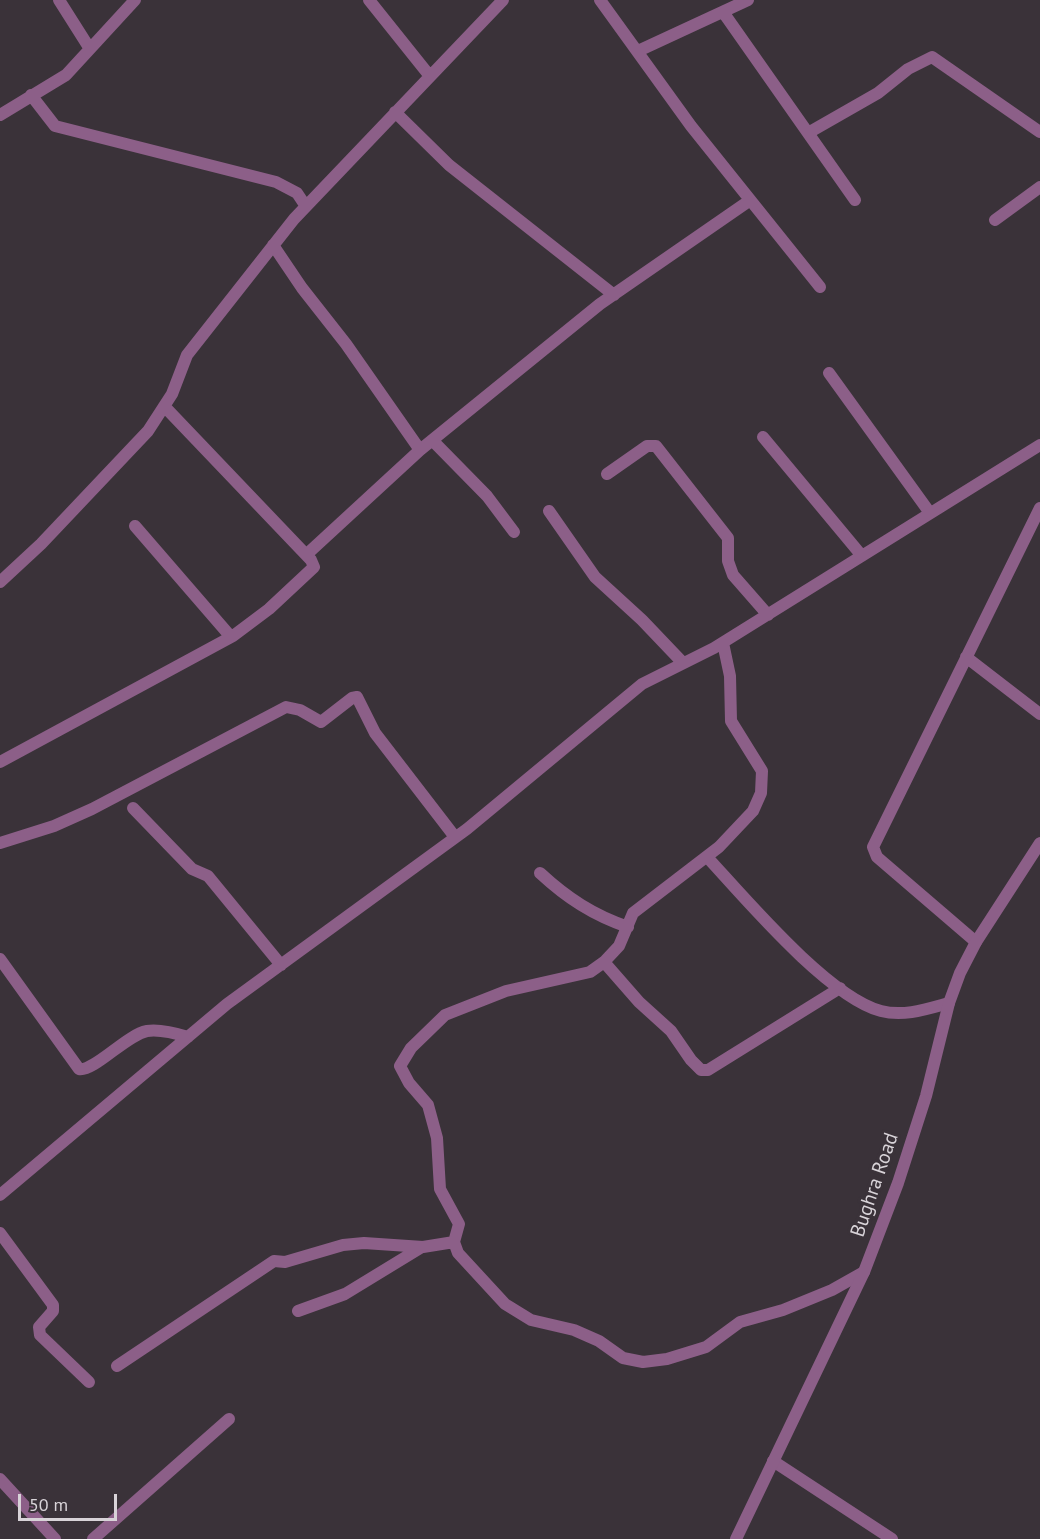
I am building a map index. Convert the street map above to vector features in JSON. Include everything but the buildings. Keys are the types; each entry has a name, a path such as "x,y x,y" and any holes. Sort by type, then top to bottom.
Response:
{"street":[{"path":"59,0 90,49"},
{"path":"0,115 66,75 135,0"},
{"path":"369,0 429,75"},
{"path":"0,582 41,544 148,431 164,406 187,355 305,205 503,0"},
{"path":"600,0 749,201 820,287"},
{"path":"638,51 748,0"},
{"path":"723,12 855,200"},
{"path":"808,133 878,93 908,69 933,57 1040,132"},
{"path":"31,95 55,126 276,182 297,194 305,205"},
{"path":"395,112 449,165 614,294"},
{"path":"994,220 1040,187"},
{"path":"306,555 420,450 614,294 749,201"},
{"path":"273,246 302,288 346,344 420,450"},
{"path":"829,373 930,513"},
{"path":"0,762 231,637 310,573 314,567 306,555 164,406"},
{"path":"763,437 862,556"},
{"path":"432,440 487,496 514,532"},
{"path":"0,1195 226,1004 455,837 642,684 723,643 1040,445"},
{"path":"607,474 647,446 656,446 728,538 728,561 733,575 768,615"},
{"path":"976,942 877,857 873,847 1040,508"},
{"path":"549,511 595,577 684,663"},
{"path":"135,526 231,637"},
{"path":"723,643 730,676 731,721 762,771 762,794 753,811 707,857 633,913 619,946 604,962 590,972 506,991 444,1015 420,1038 401,1061 402,1072 428,1105 434,1123 440,1189 459,1224 454,1242 458,1253 505,1304 531,1320 574,1330 599,1341 623,1358 643,1362 667,1359 706,1347 740,1322 783,1310 832,1290 864,1272"},
{"path":"966,657 1040,714"},
{"path":"0,843 54,825 101,805 286,707 300,710 321,722 352,698 357,697 375,733 455,837"},
{"path":"133,808 192,869 208,876 281,965"},
{"name":"Bughra Road","path":"736,1539 864,1272 902,1172 926,1096 949,1003 960,973 976,942 1040,843"},
{"path":"707,857 769,924 814,968 862,1003 893,1013 911,1012 949,1003"},
{"path":"540,873 561,893 590,913 628,927"},
{"path":"0,958 79,1069 89,1067 110,1051 145,1031 171,1032 188,1037"},
{"path":"604,962 639,1002 671,1031 691,1060 701,1070 708,1070 840,988"},
{"path":"0,1233 53,1305 53,1311 39,1327 40,1335 89,1382"},
{"path":"117,1366 274,1261 285,1262 343,1245 364,1243 423,1247 454,1242"},
{"path":"298,1311 345,1294 423,1247"},
{"path":"93,1539 229,1419"},
{"path":"773,1461 892,1539"},
{"path":"0,1479 55,1539"}]}
